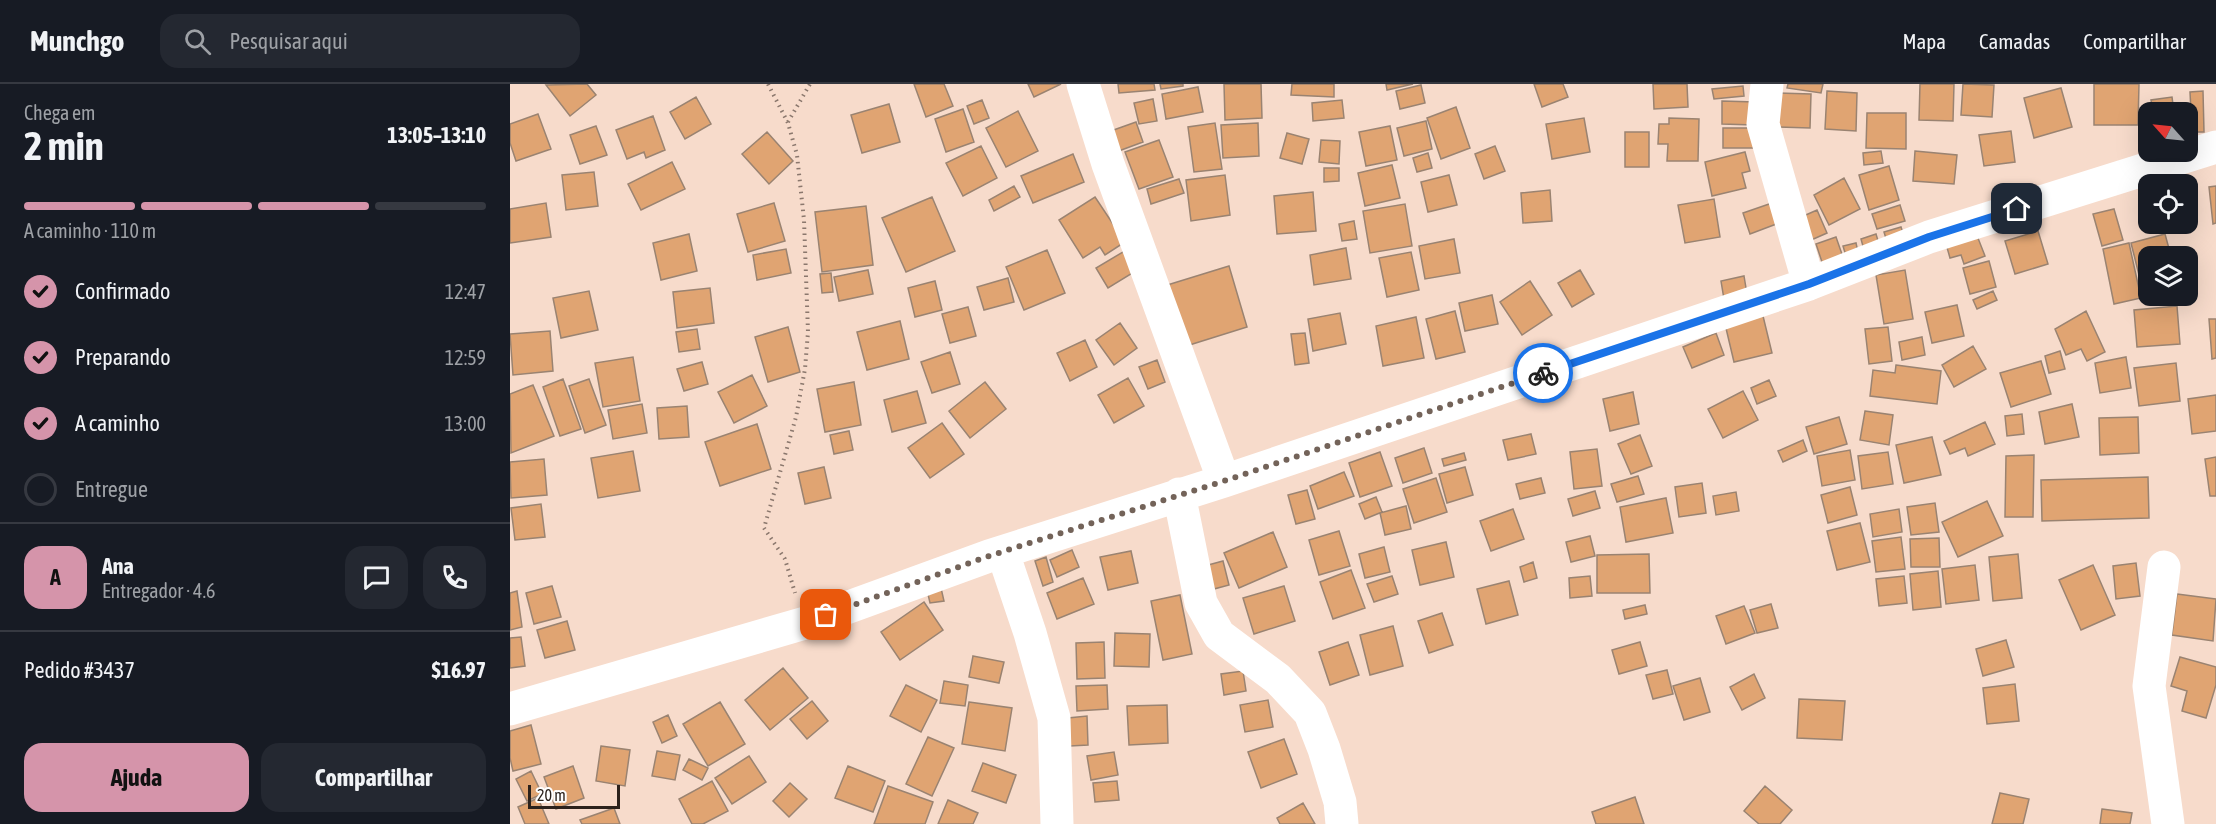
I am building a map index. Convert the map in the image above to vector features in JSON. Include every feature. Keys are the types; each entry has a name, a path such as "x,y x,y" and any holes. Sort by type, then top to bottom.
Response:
{"street":[{"path":"1083,84 1108,164 1224,481"},
{"path":"1767,84 1763,124 1809,284"},
{"path":"510,709 805,623 1003,553 1809,284 1929,237 2216,147"},
{"path":"1179,494 1201,603 1219,635 1278,679 1310,713 1324,748 1340,802 1342,824"},
{"path":"1003,553 1030,633 1054,718 1057,824"},
{"path":"2164,567 2149,686 2168,824"}],"path":[{"path":"768,84 788,123 797,155 804,220 808,332 805,369 796,417 764,528 784,559 805,623"},
{"path":"788,123 810,84"}],"building":[{"path":"587,84 596,95 570,116 546,85"},
{"path":"914,84 944,84 953,106 926,117"},
{"path":"1028,84 1061,84 1034,97"},
{"path":"1118,84 1154,84 1155,90 1119,93"},
{"path":"1160,84 1183,84 1183,86 1161,89"},
{"path":"1224,84 1261,84 1262,118 1225,120"},
{"path":"1292,84 1334,84 1334,97 1291,95"},
{"path":"1386,84 1413,84 1387,90"},
{"path":"1534,84 1563,84 1568,97 1542,107"},
{"path":"1653,84 1687,84 1688,107 1654,109"},
{"path":"1788,84 1823,84 1821,93 1787,88"},
{"path":"1920,84 1954,84 1953,121 1919,120"},
{"path":"1963,84 1994,85 1992,117 1961,115"},
{"path":"2094,84 2139,84 2138,125 2094,125"},
{"path":"1421,85 1425,103 1400,109 1396,91"},
{"path":"1743,86 1744,96 1714,99 1712,89"},
{"path":"1198,87 1203,112 1166,119 1162,94"},
{"path":"2061,88 2072,127 2034,138 2024,98"},
{"path":"1827,91 1857,93 1856,131 1825,129"},
{"path":"2203,91 2204,132 2198,132 2198,102 2190,102 2190,92"},
{"path":"1774,93 1811,94 1810,128 1774,127"},
{"path":"696,97 711,124 685,139 670,112"},
{"path":"2172,97 2173,102 2151,102 2151,100"},
{"path":"1153,99 1157,121 1139,124 1134,103"},
{"path":"982,100 989,118 974,124 967,106"},
{"path":"1342,100 1344,118 1313,121 1312,103"},
{"path":"1722,101 1755,102 1754,125 1722,124"},
{"path":"889,104 900,142 862,153 851,115"},
{"path":"1456,107 1470,148 1441,159 1427,118"},
{"path":"963,109 974,142 946,152 935,119"},
{"path":"1018,111 1038,151 1006,167 986,128"},
{"path":"1867,113 1906,113 1906,149 1866,148"},
{"path":"538,114 551,149 516,161 510,143 510,124"},
{"path":"653,116 665,150 646,158 644,152 627,159 616,130"},
{"path":"1584,118 1590,152 1552,159 1546,124"},
{"path":"1669,118 1699,119 1698,161 1667,161 1668,144 1658,144 1659,124 1669,124"},
{"path":"1426,121 1432,149 1404,156 1397,128"},
{"path":"1136,122 1143,142 1116,152 1108,132"},
{"path":"1215,123 1222,169 1194,172 1188,127"},
{"path":"1258,123 1259,156 1223,158 1221,125"},
{"path":"596,126 607,155 580,164 570,135"},
{"path":"1390,126 1397,160 1366,166 1359,132"},
{"path":"1723,128 1756,128 1756,148 1723,148"},
{"path":"2011,131 2015,162 1984,166 1979,135"},
{"path":"767,132 793,161 769,184 742,154"},
{"path":"1625,132 1649,132 1649,167 1625,167"},
{"path":"1287,133 1309,139 1302,164 1280,158"},
{"path":"1159,140 1173,177 1139,189 1125,152"},
{"path":"1321,140 1340,141 1339,164 1319,162"},
{"path":"981,146 997,178 963,196 946,163"},
{"path":"1495,146 1505,171 1484,179 1475,154"},
{"path":"1881,151 1883,163 1864,165 1863,153"},
{"path":"1915,151 1957,155 1954,184 1913,181"},
{"path":"1745,152 1750,171 1742,173 1746,188 1712,196 1705,162"},
{"path":"1428,153 1432,168 1417,172 1413,158"},
{"path":"1073,154 1084,182 1033,203 1021,176"},
{"path":"672,162 685,189 641,210 628,184"},
{"path":"1392,165 1400,198 1365,206 1358,173"},
{"path":"1889,166 1899,200 1869,210 1859,175"},
{"path":"1324,168 1339,168 1339,181 1324,182"},
{"path":"594,172 598,206 566,210 562,175"},
{"path":"1225,175 1230,215 1191,221 1186,180"},
{"path":"1449,175 1457,205 1428,212 1421,182"},
{"path":"1844,178 1860,209 1829,225 1814,195"},
{"path":"1179,179 1184,193 1151,204 1147,189"},
{"path":"1014,186 1020,197 994,211 989,200"},
{"path":"2216,186 2216,223 2213,224 2209,187"},
{"path":"1550,190 1552,221 1523,223 1521,193"},
{"path":"1313,192 1316,231 1277,234 1274,196"},
{"path":"932,197 955,251 906,272 882,218"},
{"path":"1095,197 1125,242 1105,255 1100,247 1083,258 1059,220"},
{"path":"1714,199 1720,237 1685,243 1678,205"},
{"path":"546,203 551,237 510,243 510,209"},
{"path":"774,203 785,241 748,252 737,214"},
{"path":"1772,203 1779,223 1750,234 1743,213"},
{"path":"1405,204 1412,246 1370,253 1363,211"},
{"path":"1900,205 1905,221 1877,229 1872,214"},
{"path":"866,206 873,265 822,272 815,212"},
{"path":"2114,209 2123,240 2102,246 2093,214"},
{"path":"1817,210 1827,233 1809,241 1799,218"},
{"path":"1354,221 1357,239 1342,241 1339,224"},
{"path":"1901,227 1905,239 1888,245 1884,232"},
{"path":"2038,231 2048,264 2015,274 2005,241"},
{"path":"1976,233 1985,256 1964,264 1961,255 1950,258 1946,244"},
{"path":"689,234 697,271 661,280 653,243"},
{"path":"1876,234 1879,244 1864,250 1861,239"},
{"path":"2165,234 2168,246 2138,246 2138,271 2131,243"},
{"path":"1836,237 1844,260 1824,268 1816,244"},
{"path":"1454,239 1460,273 1425,279 1419,246"},
{"path":"1856,243 1858,252 1846,256 1843,246"},
{"path":"2129,243 2138,284 2138,299 2114,304 2103,249"},
{"path":"1346,248 1351,279 1314,285 1310,255"},
{"path":"786,249 791,273 757,280 753,255"},
{"path":"1128,249 1139,269 1108,288 1096,268"},
{"path":"1047,250 1065,293 1024,310 1006,267"},
{"path":"1411,252 1419,290 1387,297 1379,258"},
{"path":"1989,261 1996,287 1970,294 1963,268"},
{"path":"1229,266 1247,327 1183,347 1164,286"},
{"path":"868,270 873,294 839,301 834,277"},
{"path":"1580,270 1594,294 1572,307 1558,283"},
{"path":"1905,270 1913,319 1884,324 1876,275"},
{"path":"831,273 833,292 822,293 820,274"},
{"path":"1744,276 1747,294 1724,299 1721,281"},
{"path":"1008,278 1014,302 984,310 977,287"},
{"path":"935,281 942,310 915,317 908,288"},
{"path":"1530,281 1552,315 1522,335 1500,302"},
{"path":"710,288 714,323 677,328 673,292"},
{"path":"589,291 598,330 561,338 553,298"},
{"path":"1993,291 1997,300 1977,309 1973,300"},
{"path":"1492,295 1498,324 1465,331 1459,303"},
{"path":"1957,305 1964,336 1932,343 1925,312"},
{"path":"2177,306 2180,344 2137,347 2134,310"},
{"path":"968,307 976,336 950,343 942,314"},
{"path":"1455,311 1465,352 1436,359 1426,319"},
{"path":"2086,311 2105,352 2087,361 2081,349 2066,355 2055,329"},
{"path":"1340,313 1346,344 1313,351 1308,319"},
{"path":"1763,316 1772,353 1734,362 1725,324"},
{"path":"1416,317 1424,358 1383,366 1376,326"},
{"path":"2209,319 2216,319 2216,358 2212,359"},
{"path":"900,321 909,359 867,370 857,332"},
{"path":"1120,323 1137,348 1114,365 1096,340"},
{"path":"788,327 800,372 768,382 755,337"},
{"path":"1888,327 1892,361 1869,364 1865,329"},
{"path":"697,329 700,349 679,352 676,332"},
{"path":"550,331 553,371 513,375 510,334"},
{"path":"1305,333 1309,363 1295,365 1291,334"},
{"path":"1716,333 1724,355 1692,368 1683,347"},
{"path":"1922,337 1925,355 1902,360 1899,342"},
{"path":"1085,340 1097,367 1070,381 1057,353"},
{"path":"1973,346 1986,369 1954,387 1942,365"},
{"path":"2060,351 2065,369 2049,373 2045,356"},
{"path":"950,352 960,384 932,393 921,362"},
{"path":"633,357 640,401 603,407 595,363"},
{"path":"2126,357 2131,388 2100,393 2095,363"},
{"path":"1157,360 1165,382 1148,389 1139,367"},
{"path":"2041,361 2051,394 2011,407 2000,373"},
{"path":"702,362 708,384 684,391 677,369"},
{"path":"2176,363 2180,401 2139,406 2134,368"},
{"path":"1896,365 1941,371 1937,404 1870,396 1873,370 1895,373"},
{"path":"752,375 767,406 734,423 718,392"},
{"path":"1128,378 1144,406 1114,423 1098,395"},
{"path":"563,379 581,429 560,436 543,387"},
{"path":"589,379 606,425 585,433 569,386"},
{"path":"1769,380 1776,396 1757,404 1751,388"},
{"path":"854,382 861,425 825,432 817,389"},
{"path":"985,382 1006,409 970,438 949,411"},
{"path":"533,385 554,436 511,453 510,394"},
{"path":"917,391 926,423 892,432 884,400"},
{"path":"1743,391 1758,420 1723,438 1708,409"},
{"path":"1633,392 1639,424 1610,431 1603,399"},
{"path":"2216,395 2216,431 2192,434 2188,399"},
{"path":"642,404 647,433 613,439 608,410"},
{"path":"2072,404 2079,437 2045,444 2039,412"},
{"path":"687,406 689,437 659,439 657,408"},
{"path":"1865,411 1893,415 1889,445 1860,440"},
{"path":"2022,414 2024,434 2007,436 2005,416"},
{"path":"1839,417 1847,444 1814,454 1806,427"},
{"path":"2138,417 2139,453 2100,455 2099,418"},
{"path":"1985,422 1995,444 1968,456 1965,448 1950,454 1944,441"},
{"path":"942,423 964,454 930,478 908,448"},
{"path":"757,424 771,469 720,486 705,442"},
{"path":"849,431 853,450 834,454 830,435"},
{"path":"1531,434 1536,454 1508,460 1503,440"},
{"path":"1640,435 1652,466 1631,474 1618,444"},
{"path":"1932,437 1941,475 1904,483 1896,445"},
{"path":"1803,440 1807,451 1783,462 1778,451"},
{"path":"1424,448 1432,473 1403,483 1395,458"},
{"path":"1597,449 1602,486 1574,489 1570,452"},
{"path":"1850,450 1855,480 1822,486 1817,456"},
{"path":"633,451 640,491 598,498 591,458"},
{"path":"1380,452 1392,486 1360,497 1349,463"},
{"path":"1888,452 1893,484 1862,489 1858,456"},
{"path":"1464,453 1466,460 1444,466 1442,459"},
{"path":"2034,455 2033,517 2005,517 2006,456"},
{"path":"2216,457 2216,496 2210,496 2205,459"},
{"path":"544,459 547,495 511,498 510,462"},
{"path":"824,467 831,498 805,504 798,473"},
{"path":"1465,467 1473,495 1447,503 1439,474"},
{"path":"1344,472 1354,496 1318,509 1310,486"},
{"path":"1638,476 1644,494 1617,502 1611,484"},
{"path":"2148,477 2149,518 2042,521 2041,480"},
{"path":"1436,478 1447,512 1414,523 1403,489"},
{"path":"1541,478 1545,493 1520,499 1516,484"},
{"path":"1702,483 1706,513 1679,517 1675,487"},
{"path":"1850,487 1857,515 1828,523 1821,495"},
{"path":"1307,490 1315,519 1296,524 1288,495"},
{"path":"1595,491 1600,508 1573,516 1568,499"},
{"path":"1736,492 1739,511 1716,515 1713,496"},
{"path":"1376,497 1382,512 1365,519 1359,504"},
{"path":"1666,498 1673,533 1626,542 1620,507"},
{"path":"1987,501 2003,536 1958,557 1942,522"},
{"path":"1935,503 1939,532 1911,535 1907,507"},
{"path":"541,504 545,537 515,540 511,508"},
{"path":"1406,506 1411,529 1385,535 1380,513"},
{"path":"1513,509 1524,539 1491,551 1480,521"},
{"path":"1899,509 1902,532 1873,537 1870,514"},
{"path":"1860,523 1870,562 1837,570 1827,531"},
{"path":"1339,531 1350,566 1319,575 1309,540"},
{"path":"1273,532 1287,567 1239,588 1224,553"},
{"path":"1590,536 1595,556 1571,562 1566,542"},
{"path":"1901,537 1905,569 1876,572 1872,541"},
{"path":"1939,538 1940,567 1911,567 1910,539"},
{"path":"1446,542 1454,577 1420,585 1412,550"},
{"path":"1384,547 1390,572 1365,578 1359,554"},
{"path":"1072,550 1079,567 1057,577 1050,560"},
{"path":"1131,551 1138,583 1108,590 1100,557"},
{"path":"1649,554 1650,593 1597,593 1597,555"},
{"path":"2018,554 2022,598 1993,601 1989,557"},
{"path":"1046,557 1053,582 1043,586 1035,561"},
{"path":"1223,561 1229,585 1214,589 1208,565"},
{"path":"1533,562 1537,578 1524,582 1520,567"},
{"path":"2136,563 2140,596 2116,599 2113,566"},
{"path":"1975,565 1979,600 1946,604 1942,569"},
{"path":"2093,565 2115,615 2081,630 2059,580"},
{"path":"1351,570 1365,608 1333,619 1320,582"},
{"path":"1938,571 1941,607 1913,610 1910,574"},
{"path":"1392,576 1398,594 1374,602 1367,584"},
{"path":"1590,576 1592,596 1570,598 1569,578"},
{"path":"1904,576 1907,603 1879,606 1876,579"},
{"path":"1083,578 1094,604 1057,619 1047,593"},
{"path":"1509,581 1518,615 1486,624 1477,589"},
{"path":"552,586 561,617 534,624 526,593"},
{"path":"1284,586 1295,621 1254,634 1243,598"},
{"path":"941,588 944,601 930,603 927,590"},
{"path":"517,591 522,627 510,630 510,593"},
{"path":"2177,594 2216,599 2213,641 2172,635"},
{"path":"1180,595 1192,654 1163,660 1151,601"},
{"path":"924,602 943,630 900,660 881,632"},
{"path":"1771,604 1778,628 1757,633 1750,610"},
{"path":"1645,605 1647,614 1625,619 1623,610"},
{"path":"1744,606 1755,633 1726,644 1716,616"},
{"path":"1442,613 1453,645 1429,653 1418,621"},
{"path":"567,621 575,650 545,658 537,630"},
{"path":"1393,626 1403,666 1370,675 1360,635"},
{"path":"1115,633 1150,634 1149,667 1114,666"},
{"path":"521,637 525,666 510,668 510,638"},
{"path":"2006,640 2014,667 1983,676 1976,649"},
{"path":"1104,642 1105,678 1077,679 1076,643"},
{"path":"1348,642 1359,675 1330,685 1319,652"},
{"path":"1640,642 1647,666 1619,674 1612,650"},
{"path":"973,656 1004,662 999,683 969,677"},
{"path":"2180,657 2216,667 2216,685 2206,718 2182,711 2187,691 2171,686"},
{"path":"783,668 808,698 770,730 745,700"},
{"path":"1667,670 1673,694 1653,699 1646,675"},
{"path":"1243,671 1246,691 1224,695 1221,674"},
{"path":"1754,674 1765,698 1742,710 1730,687"},
{"path":"1700,678 1710,712 1684,720 1673,686"},
{"path":"944,681 968,685 965,706 940,703"},
{"path":"2015,684 2019,721 1987,724 1983,688"},
{"path":"906,685 937,700 921,732 890,716"},
{"path":"1107,685 1108,709 1077,711 1076,686"},
{"path":"1799,699 1845,701 1842,740 1797,738"},
{"path":"1268,700 1273,727 1245,732 1240,705"},
{"path":"812,701 828,721 807,739 790,719"},
{"path":"720,702 745,744 708,766 683,724"},
{"path":"969,702 1012,708 1005,751 962,744"},
{"path":"1167,705 1168,743 1129,745 1127,706"},
{"path":"668,715 677,736 662,743 653,722"},
{"path":"1087,716 1088,745 1070,746 1068,718"},
{"path":"531,725 541,764 513,771 510,758 510,731"},
{"path":"928,737 954,748 932,796 906,784"},
{"path":"1284,739 1297,774 1261,788 1248,752"},
{"path":"601,746 630,750 625,786 596,781"},
{"path":"657,751 680,755 675,780 652,776"},
{"path":"1114,752 1118,775 1091,780 1087,756"},
{"path":"749,756 766,782 732,804 715,778"},
{"path":"689,759 708,768 702,780 683,770"},
{"path":"983,763 1016,775 1006,803 972,791"},
{"path":"573,766 584,798 556,809 544,777"},
{"path":"848,766 885,781 873,812 835,798"},
{"path":"531,771 542,794 527,801 516,779"},
{"path":"712,781 728,811 703,824 692,824 679,799"},
{"path":"1117,781 1119,800 1095,802 1093,783"},
{"path":"790,783 807,799 789,817 773,801"},
{"path":"888,786 933,802 925,824 874,824"},
{"path":"1765,786 1792,810 1780,824 1759,824 1744,811"},
{"path":"2000,793 2029,799 2023,824 1992,824"},
{"path":"1635,797 1644,824 1596,824 1592,812"},
{"path":"538,798 549,824 525,824 518,807"},
{"path":"948,800 978,813 973,824 938,824"},
{"path":"1303,803 1315,824 1280,824 1277,818"},
{"path":"614,808 620,824 582,824 580,820"},
{"path":"2102,809 2132,813 2130,824 2100,824"}],"way so far":[{"path":"826,615 989,556 1224,481 1543,373"}],"route":[{"path":"1543,373 1809,284 1929,237 2017,209"}]}
